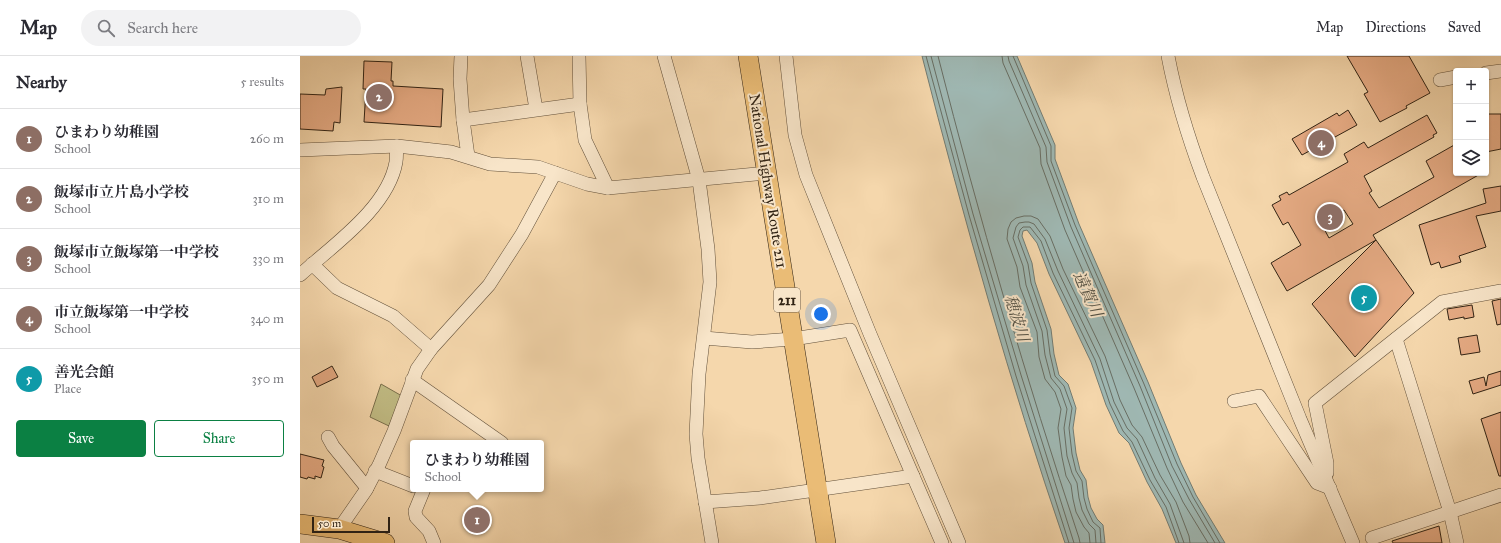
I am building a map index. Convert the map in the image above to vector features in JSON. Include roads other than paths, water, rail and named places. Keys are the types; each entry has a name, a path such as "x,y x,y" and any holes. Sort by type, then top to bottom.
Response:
{"highway":[{"name":"National Highway Route 211","path":"748,56 826,543"},
{"path":"300,524 339,529 385,543"}],"street":[{"path":"461,56 460,79 463,120 468,156"},
{"path":"527,56 536,109"},
{"path":"579,56 580,104 585,140 608,188"},
{"path":"664,56 699,180 708,249 710,282 699,374 696,434 712,543"},
{"path":"786,56 795,135 806,175 870,334 959,543"},
{"path":"1168,56 1188,137 1203,178 1300,419 1353,543"},
{"path":"1174,85 1178,56"},
{"path":"1489,73 1501,71"},
{"path":"1440,80 1453,78"},
{"path":"463,120 580,104"},
{"path":"300,150 397,146 451,152 490,164 538,167 587,184 608,188 766,173"},
{"path":"300,275 364,218 379,200 390,180 396,162 397,146"},
{"path":"339,529 367,488 375,472 394,431 417,369 431,349 489,285 522,234 555,174"},
{"path":"312,264 337,288 393,316 431,349"},
{"path":"1327,482 1327,463 1315,403 1442,302 1501,291"},
{"path":"704,338 752,342 793,339 850,330 942,543"},
{"path":"1396,339 1450,512 1457,543"},
{"path":"412,380 498,440"},
{"path":"1234,401 1259,396 1317,483 1327,482"},
{"path":"328,437 333,446 367,488"},
{"path":"375,472 410,484"},
{"path":"705,502 760,498 914,476"},
{"path":"420,492 415,511 416,517 429,531 434,543"},
{"path":"1372,538 1501,495"}],"water":[{"path":"922,56 1017,56 1055,145 1055,159 1079,224 1148,382 1181,463 1196,495 1225,543 1176,543 1162,509 1147,482 1129,443 1119,433 1106,405 1091,362 1049,274 1037,243 1027,230 1023,231 1022,236 1032,263 1035,282 1051,329 1054,354 1059,375 1068,384 1076,408 1073,428 1080,470 1086,480 1091,508 1097,519 1103,525 1105,543 1065,543 1025,422 989,301 954,179"}],"place":[{"name":"飯塚市立片島小学校","path":"379,97"},
{"name":"市立飯塚第一中学校","path":"1321,143"},
{"name":"飯塚市立飯塚第一中学校","path":"1330,217"},
{"name":"善光会館","path":"1364,298"},
{"name":"ひまわり幼稚園","path":"477,520"}],"water label":[{"name":"遠賀川","path":"1088,294"},
{"name":"穂波川","path":"1017,318"}]}
